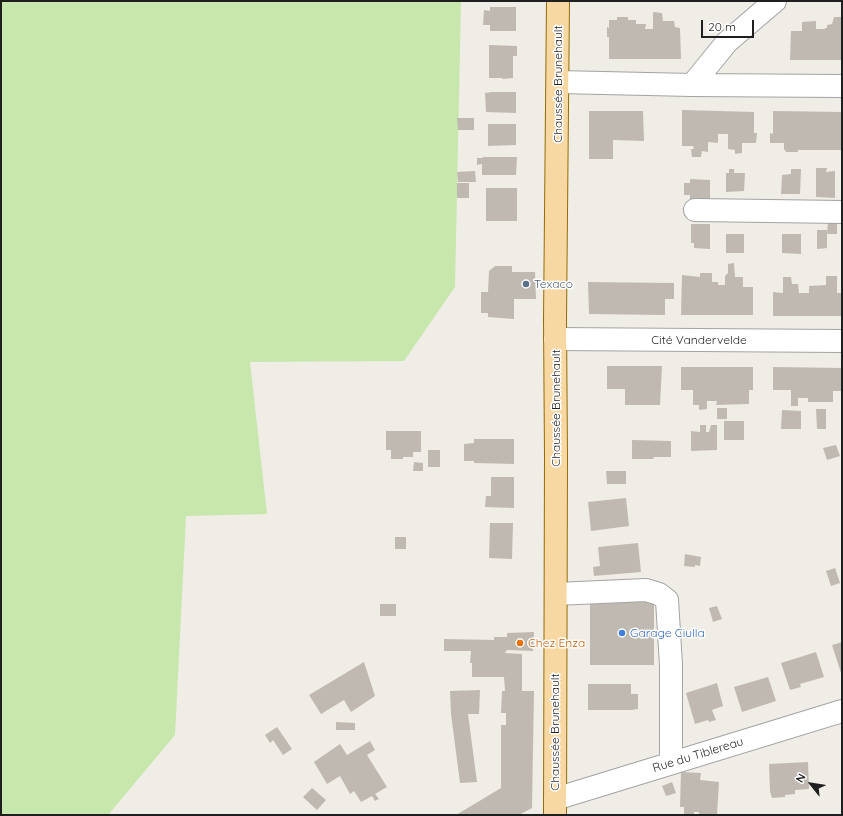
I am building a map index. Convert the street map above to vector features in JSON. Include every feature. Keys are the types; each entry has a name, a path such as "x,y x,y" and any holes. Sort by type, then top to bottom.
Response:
{"main road":[{"name":"Chaussée Brunehault","path":"555,807 556,594 554,320 558,1"}],"street":[{"path":"692,85 727,42 775,1"},
{"path":"558,82 842,86"},
{"path":"695,210 842,212"},
{"name":"Cité Vandervelde","path":"555,339 842,341"},
{"path":"556,594 646,590 660,594 667,600 671,665 671,763"},
{"name":"Rue du Tiblereau","path":"555,807 671,763 842,711"}],"green space":[{"path":"1,1 461,1 455,287 404,361 250,362 267,514 186,516 175,735 108,815 1,815"}],"building":[{"path":"490,7 516,7 516,31 490,31 490,25 483,25 484,10 490,11"},
{"path":"653,12 662,13 663,21 674,21 675,27 680,28 681,59 609,59 609,37 607,37 607,27 609,28 609,20 617,20 617,17 628,17 628,20 636,20 636,24 646,24 645,29 653,29"},
{"path":"834,17 842,17 842,60 790,60 791,31 802,31 802,22 816,21 816,29 825,29 827,28 827,25 832,24"},
{"path":"489,45 517,46 517,56 513,56 513,78 489,78"},
{"path":"516,92 516,113 486,112 485,93"},
{"path":"682,110 754,112 754,133 757,133 756,143 742,143 742,153 735,154 735,150 728,149 728,134 718,134 718,143 708,142 708,152 702,151 701,157 692,157 691,149 694,149 693,146 682,146"},
{"path":"589,111 643,111 644,141 613,140 613,159 589,159"},
{"path":"773,111 842,112 842,150 798,150 798,152 786,152 784,150 784,143 770,143 770,133 773,134"},
{"path":"457,118 474,118 474,130 458,130"},
{"path":"488,124 516,124 516,145 488,146"},
{"path":"482,157 517,157 516,175 482,175 482,164 477,165 477,158 483,158"},
{"path":"816,168 827,168 826,172 835,171 835,198 816,197"},
{"path":"729,169 734,169 734,173 745,173 744,191 726,192 726,173 729,173"},
{"path":"791,169 801,169 800,194 781,194 782,175 791,174"},
{"path":"475,171 476,182 458,182 457,172"},
{"path":"690,179 710,180 710,203 690,203 690,195 684,195 684,183 690,183"},
{"path":"457,183 469,183 469,198 457,198"},
{"path":"486,188 517,188 517,221 486,221"},
{"path":"828,221 837,221 837,234 827,234"},
{"path":"691,224 710,224 710,249 694,248 694,243 691,243"},
{"path":"817,230 827,230 827,248 817,249"},
{"path":"726,234 744,234 744,253 726,253"},
{"path":"782,234 801,234 801,254 782,253"},
{"path":"734,263 735,277 743,277 743,287 753,287 753,315 681,315 682,275 700,277 700,273 712,273 712,282 718,282 718,285 725,285 725,276 728,273 728,264"},
{"path":"495,266 512,266 512,272 535,272 536,299 514,299 514,319 488,317 488,313 481,313 481,292 488,292 489,271"},
{"path":"826,276 837,276 837,293 842,293 842,316 773,316 773,292 783,293 783,277 791,277 792,284 798,284 799,293 809,293 809,286 826,285"},
{"path":"588,282 674,283 674,299 665,299 665,315 589,314"},
{"path":"607,366 662,366 660,405 625,405 625,389 607,389"},
{"path":"681,367 753,367 753,390 749,390 749,404 716,405 717,401 707,401 707,409 699,410 699,405 693,405 693,390 681,390"},
{"path":"773,367 842,368 842,391 833,391 833,402 808,402 808,398 798,398 798,406 791,406 791,390 773,390"},
{"path":"717,408 727,408 727,419 717,419"},
{"path":"816,409 826,409 826,429 817,429"},
{"path":"782,410 801,411 801,429 781,429"},
{"path":"724,421 744,421 744,440 724,440"},
{"path":"700,425 706,425 706,432 709,432 711,425 717,425 717,450 691,451 691,431 700,432"},
{"path":"386,431 421,431 421,452 413,452 413,457 391,459 391,450 386,450"},
{"path":"474,439 514,439 514,464 474,463 474,461 464,461 464,444 474,443"},
{"path":"632,440 671,441 671,457 632,459"},
{"path":"836,445 840,456 827,460 823,448"},
{"path":"428,450 440,450 440,467 428,467"},
{"path":"414,462 423,463 423,471 413,471"},
{"path":"606,471 626,471 626,484 607,484"},
{"path":"491,477 514,477 514,508 485,507 486,496 491,496"},
{"path":"626,498 629,526 591,531 588,502"},
{"path":"490,523 513,523 512,559 489,558"},
{"path":"395,537 406,537 406,549 395,549"},
{"path":"638,543 641,572 594,576 593,567 600,566 598,547"},
{"path":"685,554 701,557 700,566 684,566"},
{"path":"835,568 840,583 831,586 826,571"},
{"name":"Garage Ciulla","path":"590,600 654,601 654,665 590,665"},
{"path":"380,604 396,604 396,616 380,616"},
{"path":"717,606 722,619 713,622 709,608"},
{"path":"534,632 533,651 507,650 505,653 522,654 522,691 534,691 532,808 519,815 456,815 501,788 501,725 506,725 506,713 501,713 502,691 505,691 504,677 472,677 472,663 470,663 471,651 444,651 444,639 494,640 494,637 507,637 507,633"},
{"path":"842,642 842,676 832,645"},
{"path":"816,652 824,677 800,684 801,687 790,690 781,663"},
{"path":"364,662 375,696 351,712 344,700 321,714 309,695"},
{"path":"768,677 776,701 742,712 734,687"},
{"path":"717,683 723,706 712,710 716,720 709,722 708,720 695,724 686,693"},
{"path":"588,684 631,684 631,694 638,694 638,709 588,710"},
{"path":"480,690 479,714 468,714 477,782 460,783 451,714 450,691"},
{"path":"336,722 355,723 355,730 336,730"},
{"path":"277,727 292,749 283,755 273,740 270,743 265,735"},
{"path":"370,741 375,750 367,755 387,787 375,794 379,799 375,801 372,796 361,802 354,791 350,794 340,776 327,784 314,762 340,744 347,755"},
{"path":"808,762 809,789 795,790 795,794 785,795 785,797 772,798 770,791 769,764"},
{"path":"681,772 701,773 700,780 719,782 717,815 699,815 699,812 694,812 694,815 684,815 684,807 680,807"},
{"path":"672,782 676,793 666,796 662,786"},
{"path":"312,788 326,800 317,810 303,797"}],"place":[{"name":"Texaco","path":"526,284"},
{"name":"Garage Ciulla","path":"622,633"},
{"name":"Chez Enza","path":"520,643"}]}
